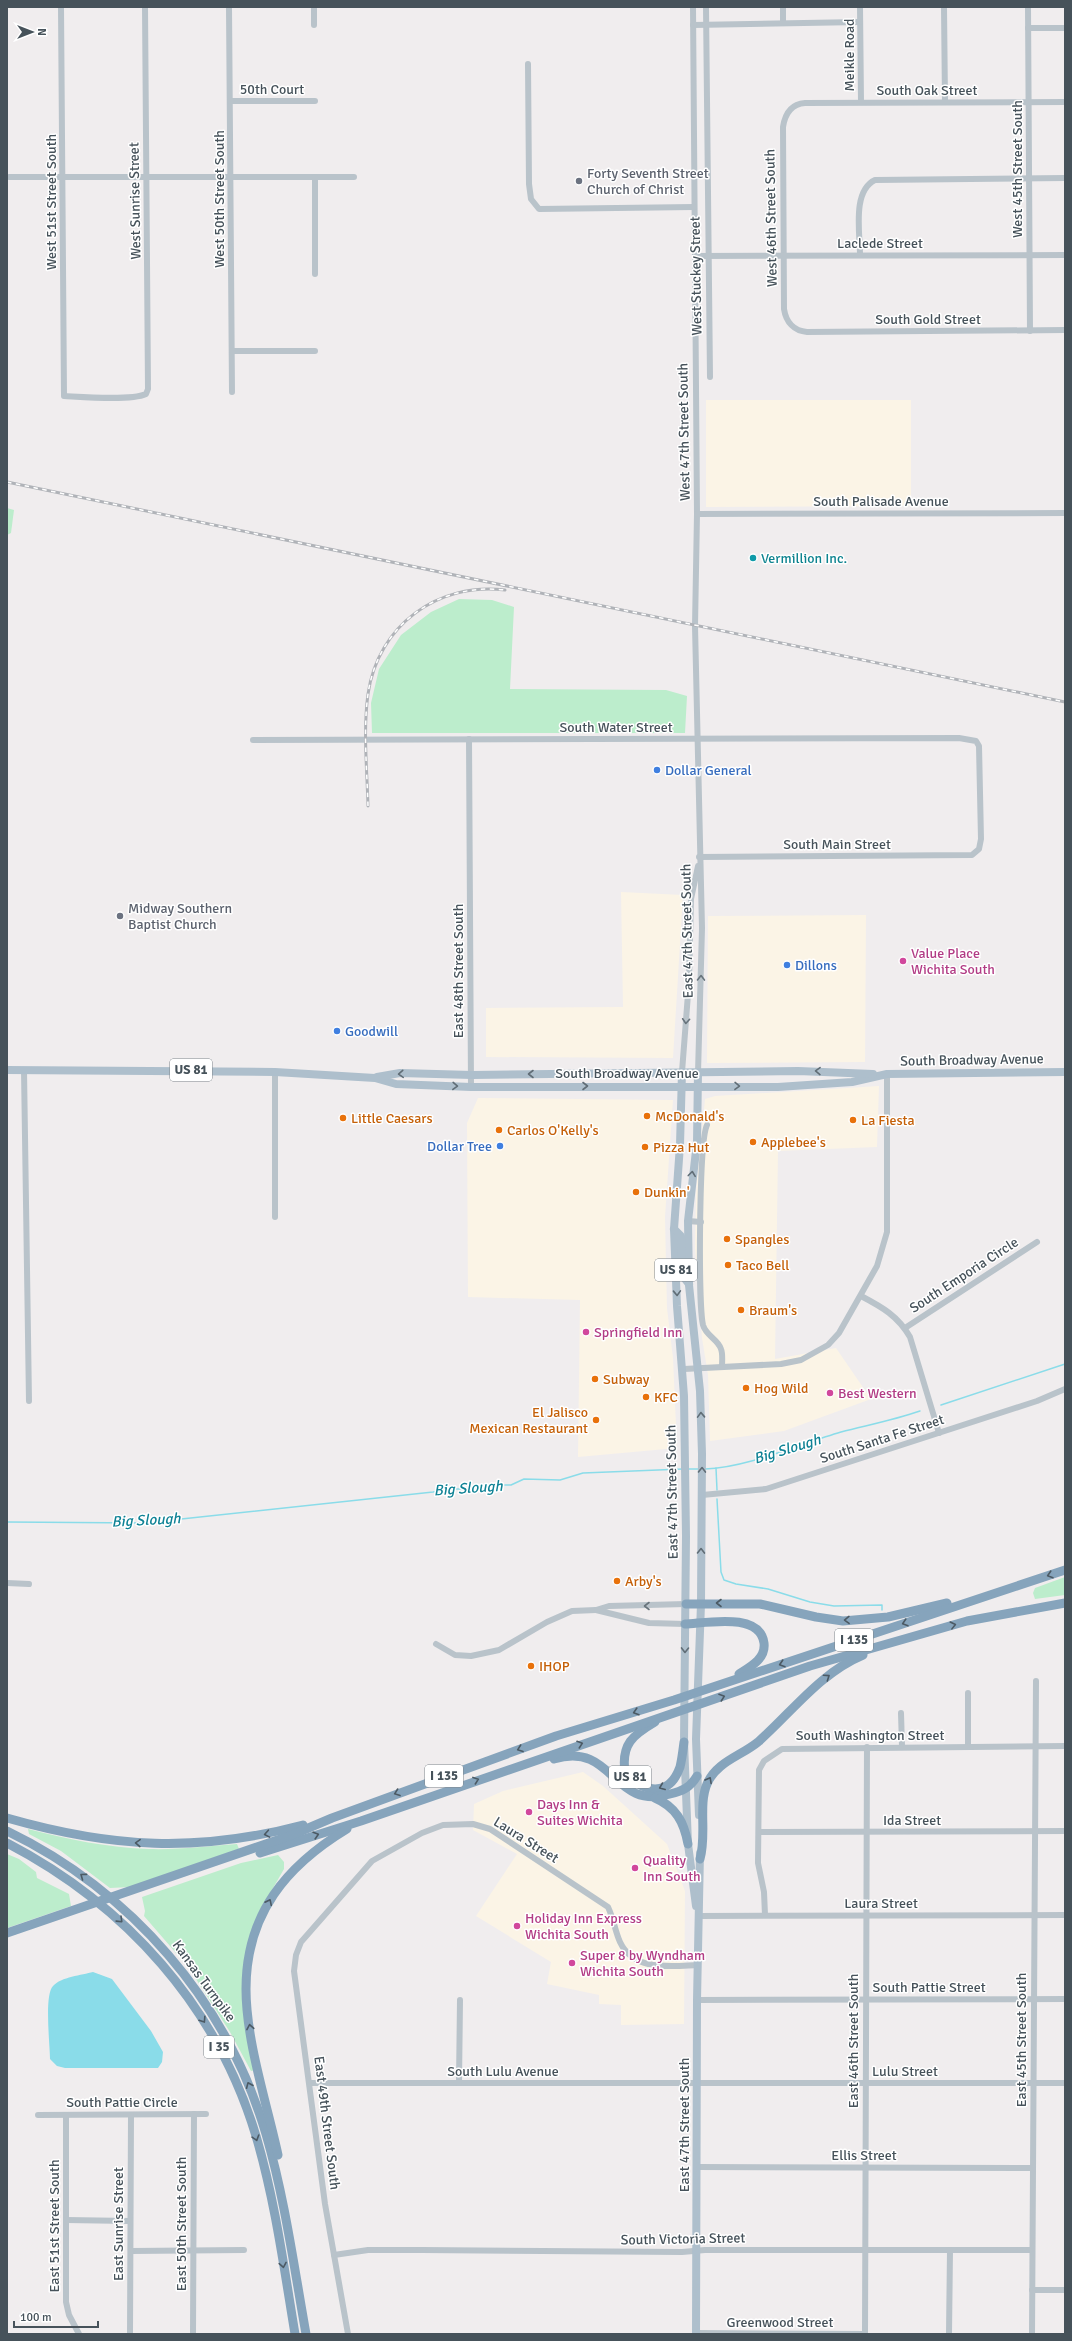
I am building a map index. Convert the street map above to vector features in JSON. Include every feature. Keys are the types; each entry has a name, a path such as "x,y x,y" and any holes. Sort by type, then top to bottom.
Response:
{"highway":[{"name":"I 135","path":"332,1818 556,1736 727,1682 1065,1570"},
{"path":"686,1604 760,1604 816,1617 844,1620 871,1619 917,1611 1035,1580"},
{"name":"I 135","path":"361,1821 671,1712 810,1666 902,1638 967,1621 1065,1603"},
{"path":"685,1624 727,1622 752,1624 763,1637 764,1646 762,1656 756,1664 727,1682"},
{"path":"700,1859 704,1846 704,1794 712,1775 729,1759 756,1743 819,1683 854,1658 902,1638"},
{"name":"US 81","path":"671,1712 639,1732 629,1743 624,1753 625,1772 638,1784 656,1789 664,1787 671,1783 678,1770 684,1742"},
{"path":"491,1775 569,1754 582,1756 600,1765 628,1790 646,1798 655,1798 686,1789 698,1776"},
{"path":"655,1798 670,1805 678,1815 686,1831 688,1844"},
{"path":"7,1818 77,1836 134,1843 159,1844 216,1842 243,1838 332,1818"},
{"path":"130,1894 292,1835 332,1818"},
{"path":"7,1938 130,1894 361,1821"},
{"path":"285,2217 285,2192 256,2058 247,2005 246,1989 251,1948 273,1894 290,1873 324,1843 361,1821"},
{"name":"Kansas Turnpike","path":"7,1831 58,1858 101,1889 161,1946 193,1985 224,2034 249,2086 266,2134 285,2217 306,2334"},
{"name":"Kansas Turnpike","path":"7,1843 79,1886 113,1914 152,1953 192,2004 228,2065 246,2107 264,2164 295,2334"},
{"path":"7,1848 69,1883 79,1886"},
{"path":"7,1933 77,1912"}],"main road":[{"name":"South Broadway Avenue","path":"7,1070 275,1072 374,1078 396,1084 472,1087 826,1085 852,1082 883,1074"},
{"name":"South Broadway Avenue","path":"374,1078 400,1073 472,1075 798,1071 883,1074 1065,1072"},
{"name":"East 47th Street South","path":"682,1072 674,1229 677,1306 684,1369 686,1604 684,1742 688,1844 698,1916"},
{"name":"East 47th Street South","path":"696,2334 697,2000 700,1859 696,1739 697,1662 701,1604 702,1454 698,1368 689,1285 688,1221 697,1142 698,1072"},
{"path":"678,1163 681,1176 680,1216 688,1221"},
{"path":"674,1229 682,1236 682,1275 689,1285"}],"street":[{"name":"West 51st Street South","path":"61,7 64,396"},
{"name":"West Sunrise Street","path":"64,396 127,397 146,394 148,369 145,7"},
{"name":"West 50th Street South","path":"229,7 232,392"},
{"path":"314,7 314,25"},
{"name":"West 47th Street South","path":"693,7 697,514 695,626 699,857"},
{"name":"West Stuckey Street","path":"706,7 710,377"},
{"path":"783,7 783,23"},
{"name":"Meikle Road","path":"860,7 861,102"},
{"path":"944,7 945,102"},
{"name":"West 45th Street South","path":"1028,7 1030,331"},
{"path":"693,25 860,22"},
{"path":"1028,28 1065,28"},
{"path":"528,64 529,184 531,199 539,209 694,207"},
{"name":"50th Court","path":"230,101 315,101"},
{"name":"South Oak Street","path":"790,109 794,105 805,103 1065,102"},
{"name":"West 46th Street South","path":"790,109 784,120 783,127 784,309 785,317 792,327"},
{"path":"9,177 354,177"},
{"path":"315,177 315,274"},
{"path":"860,255 860,198 864,189 871,182 887,179 1065,178"},
{"name":"Laclede Street","path":"695,256 1065,254"},
{"name":"South Gold Street","path":"792,327 808,332 1065,330"},
{"path":"232,351 315,351"},
{"name":"South Palisade Avenue","path":"697,514 1065,513"},
{"name":"East 48th Street South","path":"469,739 472,1087"},
{"name":"South Water Street","path":"253,740 971,739 978,743 980,751 981,839 975,854"},
{"name":"South Main Street","path":"699,857 968,856 975,854"},
{"name":"East 47th Street South","path":"682,1072 689,981 691,899 699,857"},
{"name":"East 47th Street South","path":"698,1072 702,928 699,857"},
{"path":"24,1070 29,1402"},
{"path":"275,1072 275,1218"},
{"path":"684,1369 781,1364 800,1360 813,1354 839,1333 877,1266 887,1232 883,1074"},
{"path":"707,1125 703,1161 701,1306 703,1324 709,1336 721,1348 722,1367"},
{"path":"688,1221 701,1222"},
{"name":"South Emporia Circle","path":"905,1328 1037,1242"},
{"path":"861,1296 892,1313 905,1328 910,1337 939,1433"},
{"name":"South Santa Fe Street","path":"702,1495 766,1489 1036,1401 1065,1389"},
{"path":"7,1583 29,1584"},
{"path":"436,1644 455,1655 471,1656 499,1650 547,1622 572,1611 596,1610 609,1606 686,1604"},
{"path":"596,1610 649,1623 685,1624"},
{"name":"East 45th Street South","path":"1032,2334 1032,2083 1036,1681"},
{"path":"968,1693 968,1747"},
{"path":"901,1713 902,1747"},
{"name":"South Washington Street","path":"765,1915 764,1892 758,1863 759,1770 764,1761 786,1748 1065,1746"},
{"name":"East 46th Street South","path":"864,2334 867,1747"},
{"name":"Laura Street","path":"297,1994 294,1971 296,1954 301,1942 372,1861 422,1833 443,1825 456,1823 473,1824 490,1829 598,1899 608,1907 615,1921 620,1941 626,1952 635,1959 646,1964 665,1966 698,1965"},
{"name":"Ida Street","path":"759,1832 1065,1831"},
{"name":"Laura Street","path":"698,1916 1065,1915"},
{"name":"East 49th Street South","path":"297,1994 325,2204 348,2334"},
{"name":"South Pattie Street","path":"697,2000 1065,1999"},
{"path":"459,2083 460,2000"},
{"name":"South Lulu Avenue","path":"310,2083 697,2083"},
{"name":"Lulu Street","path":"697,2083 1065,2083"},
{"name":"East 50th Street South","path":"193,2334 194,2114"},
{"name":"South Pattie Circle","path":"38,2115 206,2114"},
{"name":"East 51st Street South","path":"66,2115 66,2302 69,2315 79,2334"},
{"name":"East Sunrise Street","path":"130,2115 130,2334"},
{"name":"Ellis Street","path":"697,2167 1032,2168"},
{"path":"66,2220 130,2221"},
{"path":"131,2251 244,2250"},
{"name":"South Victoria Street","path":"334,2255 368,2250 682,2252 1032,2250"},
{"path":"949,2334 950,2250"},
{"path":"1032,2290 1065,2290"},
{"name":"Greenwood Street","path":"696,2334 864,2334"}],"shaded area":[{"path":"706,400 911,400 911,506 706,507"},
{"path":"621,892 683,895 673,1058 486,1057 486,1008 623,1007"},
{"path":"866,915 865,1062 707,1063 708,916"},
{"path":"879,1086 877,1147 778,1151 775,1359 836,1348 871,1399 784,1431 710,1441 708,1375 702,1338 695,1248 696,1193 705,1099 715,1096"},
{"path":"478,1098 673,1100 665,1217 667,1308 673,1358 677,1448 578,1457 580,1300 468,1297 467,1123"},
{"path":"583,1772 603,1786 667,1844 685,1891 684,2024 621,2025 621,2005 599,2004 599,1995 547,1984 551,1962 476,1916 517,1854 473,1830 474,1804 503,1791"}],"green space":[{"path":"7,508 14,510 11,533 7,535"},
{"path":"459,599 492,600 514,607 510,689 666,690 687,696 685,733 372,733 371,703 379,669 401,635 431,612"},
{"path":"1065,1577 1065,1595 1035,1599 1033,1593 1035,1588"},
{"path":"28,1829 118,1847 171,1849 237,1844 239,1849 130,1887 110,1888 61,1851 29,1834"},
{"path":"7,1854 19,1859 36,1872 37,1878 69,1894 71,1906 7,1928"},
{"path":"278,1855 284,1862 284,1869 261,1909 246,1956 256,2070 251,2071 230,2032 189,1968 144,1916 145,1911 142,1897 241,1863"}],"water":[{"path":"93,1972 112,1979 151,2031 163,2052 162,2062 158,2068 65,2068 57,2066 50,2059 48,2009 50,1991 53,1986 61,1980"}],"waterway":[{"name":"Big Slough","path":"941,1405 1065,1364"},
{"name":"Big Slough","path":"705,1469 721,1468 755,1460 841,1432 891,1420 920,1411"},
{"path":"716,1468 717,1490"},
{"name":"Big Slough","path":"7,1522 144,1523 433,1492 449,1489 471,1489 488,1485 511,1485 524,1479 560,1480 583,1473 683,1469"},
{"name":"Big Slough","path":"689,1469 699,1469"},
{"path":"717,1499 721,1572 724,1580 736,1584 768,1589 810,1602 834,1606 882,1605 882,1610"}],"railway":[{"path":"7,482 1065,702"},
{"path":"368,806 366,750 368,694 374,669 384,648 398,629 415,613 435,601 457,593 480,589 505,590"}],"place":[{"name":"Forty Seventh Street Church of Christ","path":"579,181"},
{"name":"Vermillion Inc.","path":"753,558"},
{"name":"Dollar General","path":"657,770"},
{"name":"Midway Southern Baptist Church","path":"120,916"},
{"name":"Value Place Wichita South","path":"903,961"},
{"name":"Dillons","path":"787,965"},
{"name":"Goodwill","path":"337,1031"},
{"name":"McDonald's","path":"647,1116"},
{"name":"Little Caesars","path":"343,1118"},
{"name":"La Fiesta","path":"853,1120"},
{"name":"Carlos O'Kelly's","path":"499,1130"},
{"name":"Applebee's","path":"753,1142"},
{"name":"Dollar Tree","path":"500,1146"},
{"name":"Pizza Hut","path":"645,1147"},
{"name":"Dunkin'","path":"636,1192"},
{"name":"Spangles","path":"727,1239"},
{"name":"Taco Bell","path":"728,1265"},
{"name":"Braum's","path":"741,1310"},
{"name":"Springfield Inn","path":"586,1332"},
{"name":"Subway","path":"595,1379"},
{"name":"Hog Wild","path":"746,1388"},
{"name":"Best Western","path":"830,1393"},
{"name":"KFC","path":"646,1397"},
{"name":"El Jalisco Mexican Restaurant","path":"596,1420"},
{"name":"Arby's","path":"617,1581"},
{"name":"IHOP","path":"531,1666"},
{"name":"Days Inn & Suites Wichita","path":"529,1812"},
{"name":"Quality Inn South","path":"635,1868"},
{"name":"Holiday Inn Express Wichita South","path":"517,1926"},
{"name":"Super 8 by Wyndham Wichita South","path":"572,1963"}]}
